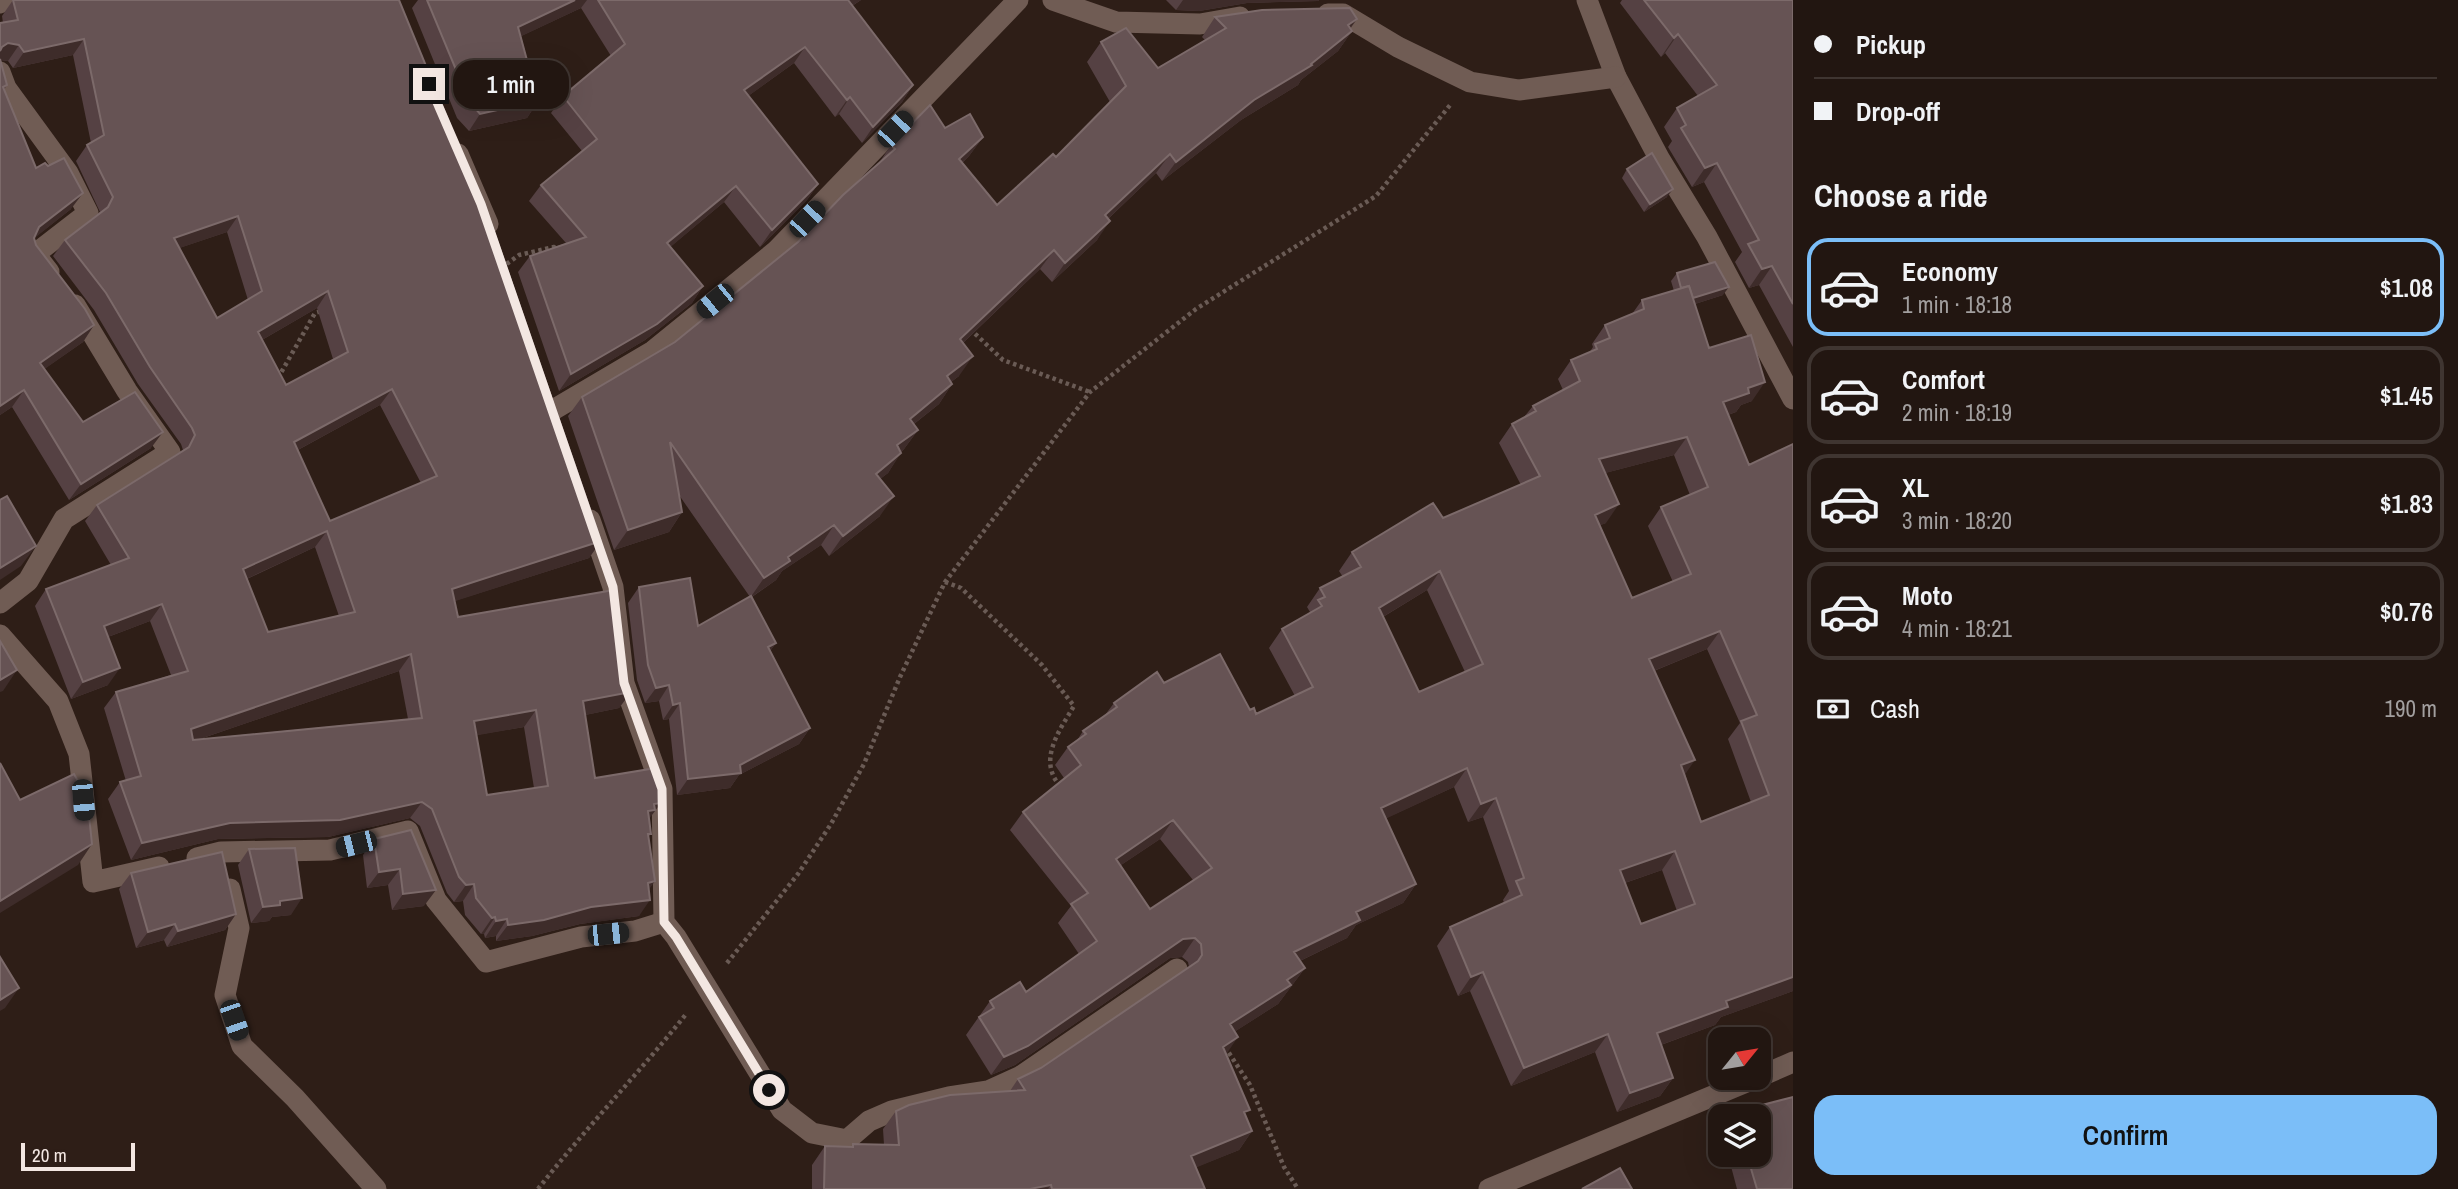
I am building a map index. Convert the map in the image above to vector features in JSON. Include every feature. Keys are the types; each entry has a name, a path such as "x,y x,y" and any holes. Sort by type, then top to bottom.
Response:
{"street":[{"path":"553,410 653,351 776,251 1018,0"},
{"path":"1052,0 1116,22 1200,24 1260,16"},
{"path":"1587,0 1616,77 1659,158 1707,237 1793,399"},
{"path":"1301,15 1343,14 1398,47 1470,82 1519,90 1616,77"},
{"path":"0,72 6,88 68,173 88,213 35,254 84,318 127,391 170,452 64,519 28,581 0,603"},
{"path":"448,130 481,204 494,242"},
{"path":"544,384 561,434"},
{"path":"582,498 613,587 624,683 662,789 664,922 676,937 782,1110 812,1133 847,1140 869,1121 892,1111 988,1091 1021,1076 1177,969"},
{"path":"0,635 58,701 79,754 93,882 221,852 330,850 408,831 436,900 486,962 581,937 635,931 664,922"},
{"path":"221,852 239,928 225,995 242,1046 295,1098 376,1189"},
{"path":"1771,1071 1793,1062"},
{"path":"1489,1189 1726,1090"}],"path":[{"path":"538,1189 562,1158 646,1065 798,874 831,824 864,764 900,677 945,582 1090,392 1196,309 1376,196 1470,82"},
{"path":"491,272 519,255 554,247 561,256"},
{"path":"275,381 315,313 327,309"},
{"path":"965,324 1003,360 1090,392"},
{"path":"945,582 961,588 1042,665 1074,706 1058,732 1049,754 1056,782 1065,791"},
{"path":"1220,1040 1250,1084 1284,1167 1298,1189"}],"building":[{"path":"13,0 399,0 477,199 482,197 601,541 452,589 458,617 614,590 623,668 631,692 583,701 595,778 656,768 661,803 654,804 655,810 648,811 651,834 648,834 655,881 648,883 650,900 591,907 544,920 508,925 507,919 496,921 476,898 474,884 466,885 459,877 432,809 422,802 340,820 230,823 142,843 120,782 141,776 116,692 188,671 162,604 104,626 120,668 83,682 46,589 129,558 97,505 189,447 195,435 106,293 65,240 108,207 113,197 87,145 104,135 84,39 24,52 19,45 8,43 0,51 0,23 18,20","holes":["238,216 262,291 217,318 174,238","328,291 348,352 286,385 258,332","392,389 437,476 330,521 294,442","327,531 355,612 268,632 243,569","411,654 422,718 193,740 191,729","536,710 548,786 487,795 474,721"]},
{"path":"427,0 575,0 518,27 538,101 480,114 469,101"},
{"path":"598,0 848,0 913,85 873,127 850,97 847,100 805,47 744,90 818,184 772,230 736,186 667,243 703,286 657,324 571,374 530,256 586,237 541,185 597,139 563,96 625,44"},
{"path":"1644,0 1793,0 1793,304 1772,266 1762,269 1748,244 1759,240 1717,163 1705,168 1681,128 1686,125 1677,108 1717,85 1678,34 1674,38"},
{"path":"1350,8 1357,19 1348,25 1352,31 1312,65 1254,100 1176,162 1170,154 1105,215 1110,221 1065,263 1054,250 960,339 973,356 947,376 952,384 910,419 918,430 897,445 901,453 876,474 894,496 843,536 834,525 788,557 790,561 764,578 670,442 682,512 628,530 582,397 675,342 798,242 843,195 895,149 891,145 930,105 945,128 970,114 983,137 959,159 997,205 1053,154 1056,157 1126,86 1101,42 1126,28 1158,68 1226,28 1215,17 1262,10"},
{"path":"0,59 7,85 3,87 36,168 45,163 48,166 64,158 83,193 39,227 34,238 36,245 85,309 94,325 40,363 83,422 135,392 163,432 81,484 24,390 0,406"},
{"path":"1652,153 1673,189 1650,204 1627,169"},
{"path":"1715,262 1729,287 1693,298 1689,286 1681,288 1677,273"},
{"path":"1689,286 1709,348 1751,335 1765,382 1748,388 1749,393 1723,402 1749,465 1793,444 1793,977 1726,1001 1728,1007 1657,1033 1673,1078 1630,1093 1608,1034 1524,1068 1483,972 1471,977 1450,927 1522,895 1516,881 1524,878 1496,798 1481,804 1467,768 1381,808 1416,884 1356,912 1360,920 1294,952 1305,968 1287,980 1291,985 1230,1024 1238,1037 1223,1047 1250,1110 1244,1112 1252,1131 1191,1156 1205,1189 1052,1189 1051,1185 1030,1189 824,1189 825,1146 899,1145 896,1111 909,1105 950,1095 1025,1090 1018,1079 1041,1068 1198,961 1202,955 1201,944 1195,938 1183,939 1028,1046 1004,1057 979,1017 994,1008 990,1001 1020,982 1026,992 1097,941 1071,904 1088,893 1023,812 1081,765 1068,747 1086,734 1083,731 1117,707 1114,703 1157,672 1164,683 1220,654 1250,710 1254,708 1256,714 1313,687 1282,629 1322,606 1318,600 1325,597 1320,588 1361,567 1352,552 1433,503 1443,518 1540,476 1512,424 1536,411 1533,406 1580,381 1571,360 1597,349 1595,344 1610,338 1605,325 1644,309 1642,300","holes":["1687,437 1708,487 1661,507 1691,574 1632,598 1595,515 1619,504 1599,459","1440,571 1483,664 1419,692 1379,608","1720,631 1757,715 1741,721 1769,795 1701,822 1681,765 1695,760 1649,659","1173,820 1212,868 1150,909 1116,859","1675,851 1695,904 1641,924 1620,870"]},
{"path":"7,496 36,546 0,568 0,500"},
{"path":"690,578 698,626 751,596 776,643 768,647 810,728 740,765 741,773 688,779 680,703 673,705 669,685 656,688 648,665 639,587"},
{"path":"0,641 17,670 0,680"},
{"path":"0,763 20,800 74,774 87,797 92,844 0,901"},
{"path":"411,830 436,890 403,894 400,869 379,872 374,839"},
{"path":"295,848 302,898 263,907 249,849"},
{"path":"222,852 236,914 178,931 175,924 148,932 131,873"},
{"path":"0,957 19,988 0,1000"},
{"path":"1793,1097 1793,1189 1757,1189 1751,1167 1771,1167 1771,1104 1766,1104"},
{"path":"1620,1168 1632,1189 1582,1189"}],"route":[{"path":"429,84 481,204 613,587 624,683 662,789 664,922 676,937 769,1090"}]}
